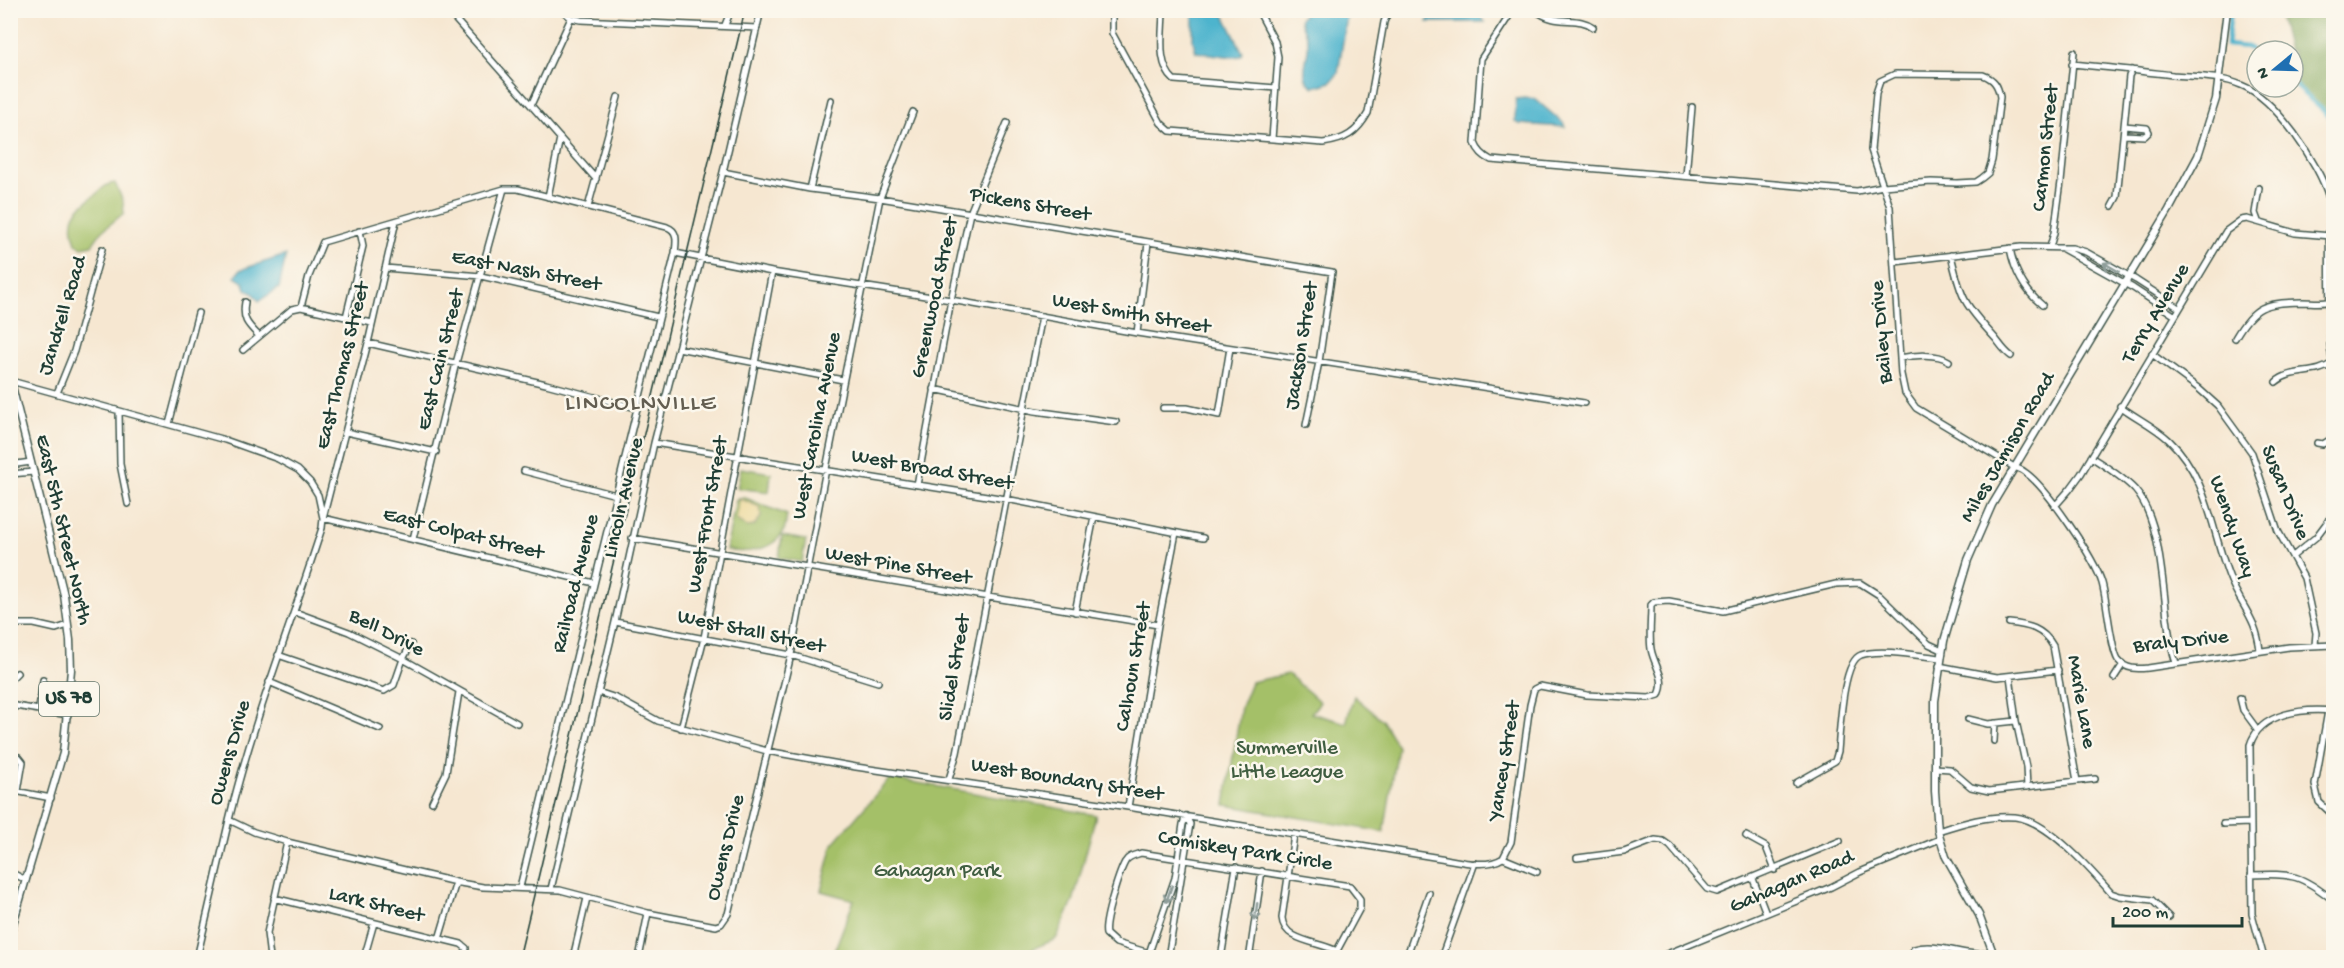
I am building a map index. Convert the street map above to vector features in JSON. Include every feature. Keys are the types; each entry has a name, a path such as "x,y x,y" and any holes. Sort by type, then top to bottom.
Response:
{"main road":[{"name":"Miles Jamison Road","path":"1994,955 1980,915 1953,870 1938,831 1935,701 1939,666 1949,619 1973,547 1992,505 2125,284 2198,156 2213,111 2227,10"},
{"name":"East 5th Street North","path":"10,934 13,916 26,880 63,753 71,670 68,625 60,580 11,380"}],"street":[{"path":"447,10 596,179"},
{"path":"562,10 571,18 757,28"},
{"path":"725,25 731,10"},
{"name":"Lincoln Avenue","path":"551,888 615,622 654,443 723,172 761,10"},
{"path":"1112,10 1112,33 1161,123 1170,131 1323,144 1350,136 1368,113 1384,22 1389,10"},
{"path":"1163,10 1163,64 1174,80 1276,88"},
{"path":"1258,10 1275,42 1278,57 1272,139"},
{"path":"1513,10 1481,58 1475,142 1480,153 1491,160 1857,191 1902,183 1976,182 1988,173 1992,160 2000,97 1992,78 1983,75 1895,74 1880,81 1876,93 1871,150 1883,186"},
{"path":"1535,10 1557,21 1586,22 1593,27"},
{"path":"531,105 571,18"},
{"name":"Carmon Street","path":"2050,247 2061,182 2074,52"},
{"path":"2072,64 2219,79 2242,85 2259,94 2307,151 2330,198 2334,374"},
{"path":"2112,206 2117,198 2129,76 2132,70"},
{"path":"588,207 618,97"},
{"path":"810,189 831,100"},
{"path":"1686,176 1692,107"},
{"name":"West Carolina Avenue","path":"767,751 791,655 825,469 880,198 913,112"},
{"name":"Greenwood Street","path":"917,485 951,300 970,213 1007,123"},
{"path":"2124,126 2143,126 2149,132 2145,136 2124,135"},
{"path":"548,197 560,138"},
{"name":"Pickens Street","path":"723,172 810,189 880,198 1332,272"},
{"name":"Bailey Drive","path":"1883,186 1890,207 1902,384 1910,401 1924,413 2014,467"},
{"path":"2259,188 2255,213 2258,221 2295,233 2331,236"},
{"path":"301,307 309,276 323,242 504,189 518,189 672,229 676,241 675,253"},
{"name":"East Cain Street","path":"413,539 456,363 504,189"},
{"name":"Terry Avenue","path":"2055,506 2070,489 2091,457 2226,231 2241,220 2258,221"},
{"name":"East Thomas Street","path":"323,518 368,343 396,221"},
{"path":"346,317 363,246 360,231"},
{"path":"1137,333 1148,243"},
{"path":"2010,248 2016,272 2042,305"},
{"path":"1895,262 2010,248 2072,248 2086,252 2141,282 2179,308"},
{"path":"2059,248 2079,257 2174,315"},
{"name":"Jandrell Road","path":"57,393 74,351 102,249"},
{"name":"West Smith Street","path":"675,253 772,272 951,300 1137,333 1584,403"},
{"name":"Railroad Avenue","path":"520,887 675,253"},
{"path":"1951,255 1957,282 1965,302 1976,319 2011,356"},
{"name":"East Nash Street","path":"385,267 481,276 658,317"},
{"name":"West Front Street","path":"681,728 704,639 736,456 772,272"},
{"name":"Jackson Street","path":"1306,425 1319,362 1332,272"},
{"path":"2235,338 2251,315 2264,306 2274,303 2331,301"},
{"path":"245,302 243,316 246,324 258,336"},
{"path":"243,350 292,309 301,307 372,323"},
{"path":"169,424 198,313"},
{"name":"Slidel Street","path":"949,779 957,753 1042,316"},
{"path":"368,343 636,408"},
{"path":"678,348 843,380"},
{"path":"1163,408 1187,408 1219,415 1230,348"},
{"name":"Susan Drive","path":"2152,354 2198,388 2225,414 2241,435 2254,458 2278,531 2302,573 2316,633 2315,645"},
{"path":"1900,358 1930,356 1949,361"},
{"path":"2276,382 2285,376 2326,367 2332,363"},
{"path":"11,380 225,440 278,459 298,470 310,482 318,495 323,518"},
{"path":"934,389 1024,408 1116,422"},
{"name":"Wendy Way","path":"2120,406 2170,441 2198,478 2230,580 2255,625 2260,651"},
{"path":"119,411 120,464 128,504"},
{"path":"346,432 436,452"},
{"path":"2317,443 2323,444 2334,437"},
{"name":"West Broad Street","path":"654,443 1006,500 1203,538"},
{"path":"2091,457 2128,483 2149,512 2155,534 2176,663"},
{"path":"10,465 31,462"},
{"name":"Braly Drive","path":"2014,467 2030,475 2044,490 2099,576 2106,598 2115,653 2123,664 2137,669 2260,651 2334,645"},
{"path":"524,471 616,495"},
{"path":"10,474 34,472"},
{"path":"2293,556 2316,537 2334,513"},
{"path":"1076,612 1094,517"},
{"name":"East Colpat Street","path":"323,518 594,583"},
{"name":"Owens Drive","path":"323,518 295,612 278,655 249,744 229,820 254,832 287,842 456,882 483,887 551,888 648,913 716,926 725,921 767,751"},
{"name":"Calhoun Street","path":"1128,807 1176,533"},
{"name":"West Pine Street","path":"632,538 1158,626"},
{"name":"Yancey Street","path":"1503,858 1511,842 1534,689 1540,686 1587,694 1650,698 1659,695 1662,681 1651,650 1651,605 1659,600 1723,611 1836,584 1860,583 1879,595 1929,644 1942,650"},
{"name":"Bell Drive","path":"295,612 349,632 403,659 517,723"},
{"name":"West Stall Street","path":"615,622 791,655 878,682"},
{"name":"Marie Lane","path":"2009,623 2030,626 2045,635 2053,646 2077,781"},
{"path":"10,624 34,624 56,629 68,625"},
{"path":"278,655 384,691 394,685 411,644"},
{"path":"1796,783 1835,761 1847,674 1852,661 1861,655 1880,653 1941,658"},
{"path":"2114,678 2123,664"},
{"path":"1939,666 1984,676 2010,676 2058,670"},
{"path":"10,680 17,673"},
{"path":"2010,676 2016,721 2023,747 2027,787"},
{"path":"39,708 43,680"},
{"path":"269,682 380,729"},
{"path":"432,802 446,773 459,692"},
{"name":"West Boundary Street","path":"598,692 616,698 658,721 767,751 856,767 949,779 1475,863 1493,863 1503,858"},
{"path":"2240,698 2243,710 2257,729"},
{"path":"10,705 39,708 68,715"},
{"path":"2264,957 2252,914 2249,751 2257,729 2277,717 2331,711 2315,785 2319,802 2334,816"},
{"path":"1968,720 1995,723 2016,721"},
{"path":"1994,741 1995,723"},
{"path":"10,754 19,757 23,762 18,791"},
{"path":"1935,768 1950,769 1967,784 1979,790 2000,791 2095,779"},
{"path":"10,790 51,798"},
{"path":"1149,953 1175,878 1186,816"},
{"path":"1167,957 1176,916 1190,824 1186,816"},
{"path":"1938,831 1993,818 2014,817 2028,820 2071,850 2112,893 2152,900 2169,917"},
{"path":"197,957 229,820"},
{"path":"2223,824 2250,823"},
{"path":"1294,835 1282,918 1287,932 1301,939 1324,945 1335,954"},
{"path":"1746,836 1766,847 1774,870"},
{"name":"Gahagan Road","path":"1658,957 1940,839"},
{"path":"1577,858 1617,854 1659,840 1670,846 1710,891 1719,892 1840,841"},
{"path":"270,957 266,937 287,842"},
{"name":"Comiskey Park Circle","path":"1167,957 1112,941 1106,934 1106,919 1125,862 1131,856 1141,853 1350,886 1360,899 1360,908 1335,954"},
{"path":"1503,858 1537,872"},
{"path":"1441,957 1475,863"},
{"path":"1221,957 1236,867"},
{"path":"1262,871 1250,953 1268,957"},
{"path":"10,872 26,880"},
{"path":"554,874 560,890"},
{"path":"2251,875 2292,875 2306,880 2334,901"},
{"path":"1753,879 1766,913"},
{"path":"440,939 456,882"},
{"path":"1406,957 1429,893"},
{"name":"Lark Street","path":"274,898 461,944 465,954"},
{"path":"573,957 587,898"},
{"path":"1163,912 1176,916"},
{"path":"639,957 648,913"},
{"path":"364,957 374,923"},
{"path":"1907,957 1914,949 1932,946 1980,955 1994,955"}],"green space":[{"path":"2278,11 2333,11 2333,120 2305,95 2305,39 2285,39"},
{"path":"115,183 123,201 124,213 102,231 92,245 82,247 76,243 73,234 75,215 82,205 104,187"},
{"path":"741,468 771,473 769,492 737,488"},
{"path":"743,497 787,515 785,528 773,543 766,547 742,552 726,550 736,500"},
{"path":"782,536 806,540 802,562 779,558"},
{"name":"Summerville Little League","path":"1288,674 1320,702 1311,713 1346,723 1354,696 1382,720 1398,747 1384,832 1225,805 1241,707 1251,682"},
{"name":"Gahagan Park","path":"890,778 1096,815 1073,902 1056,939 1025,952 1023,957 832,957 854,900 821,891 833,844"}],"sand":[{"path":"741,499 760,507 761,517 754,526 747,527 736,520"}],"water":[{"path":"1193,11 1222,11 1243,53 1241,56 1196,52 1193,41"},
{"path":"1306,11 1343,11 1347,16 1338,73 1331,82 1314,87 1309,83 1305,73 1308,42 1300,19"},
{"path":"1433,11 1475,11 1485,22 1427,22"},
{"path":"1516,99 1535,99 1565,127 1519,124 1515,121"},
{"path":"286,255 279,288 259,301 246,289 244,283 235,277 240,270"}],"waterway":[{"path":"2231,10 2227,45 2245,47"},
{"path":"2305,95 2334,120"}],"railway":[{"path":"519,958 745,10"}],"district":[{"name":"LINCOLNVILLE","path":"641,404"}]}
